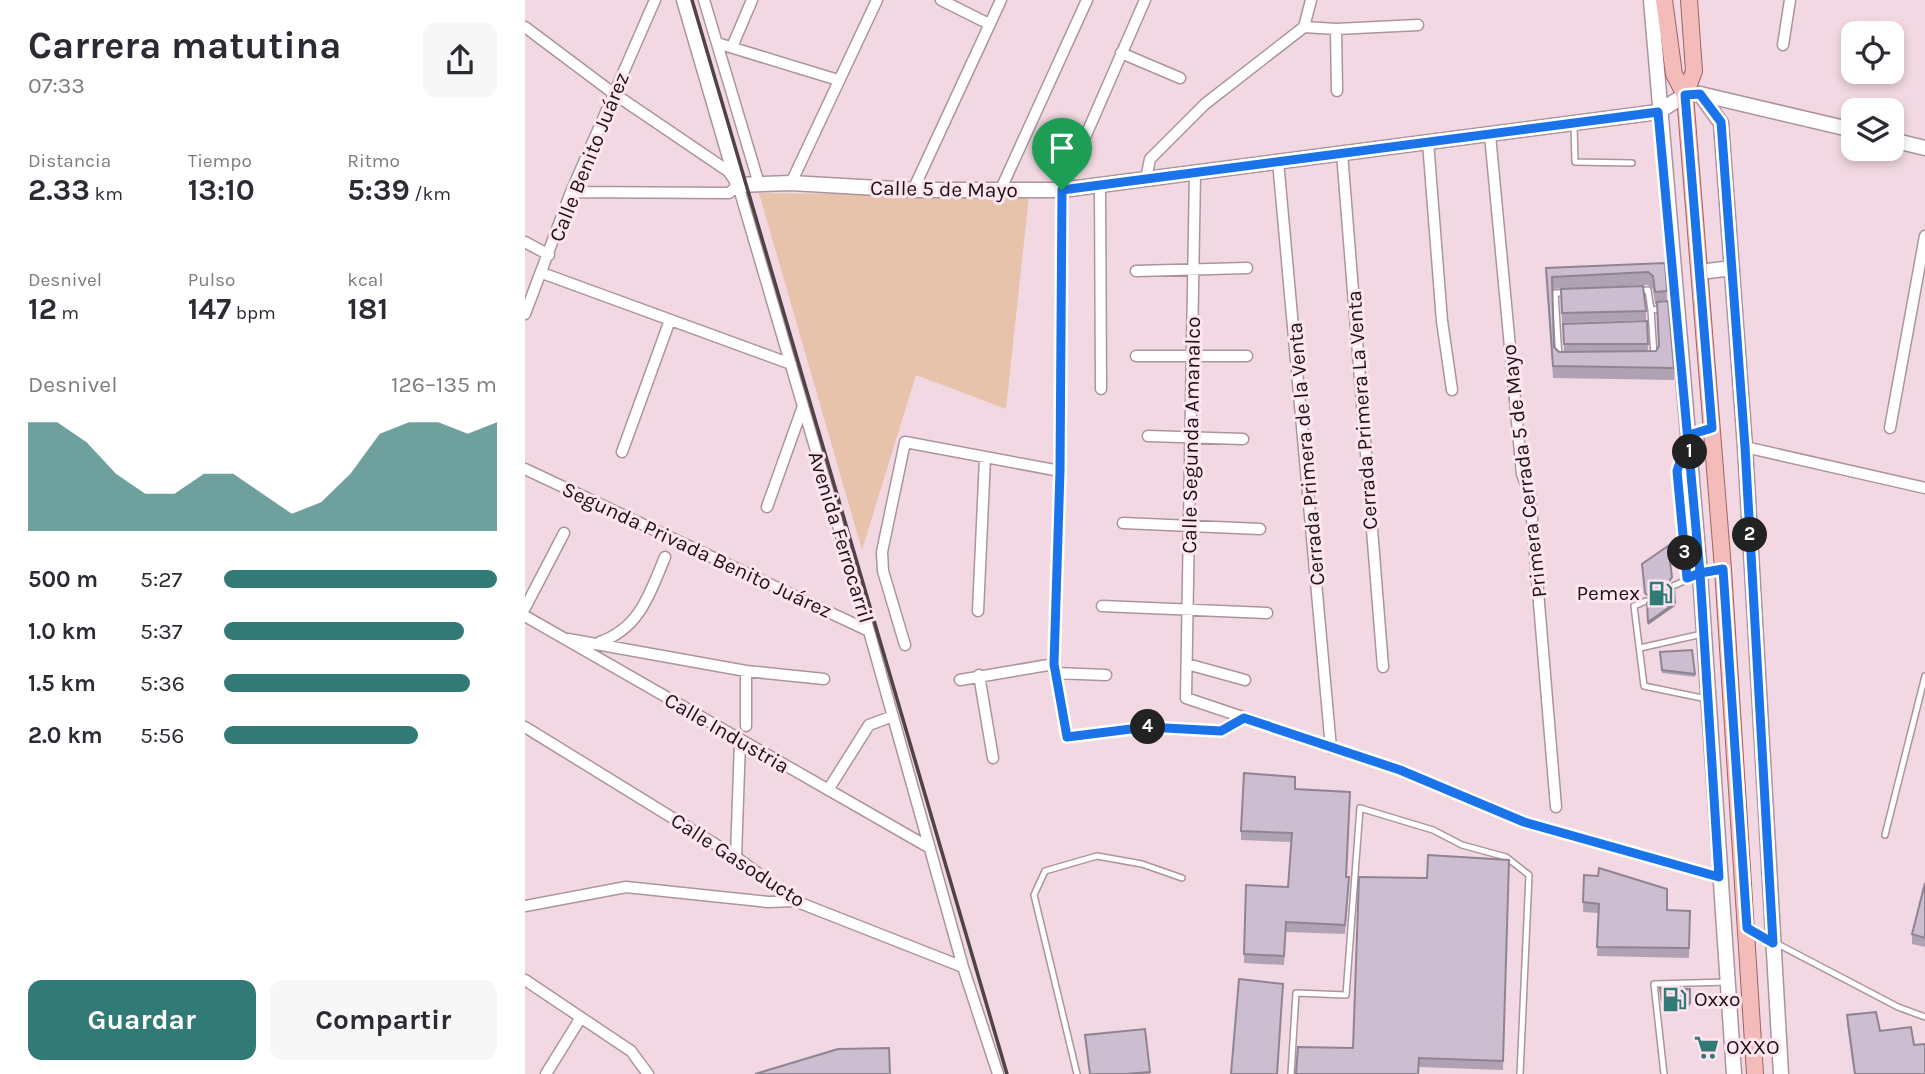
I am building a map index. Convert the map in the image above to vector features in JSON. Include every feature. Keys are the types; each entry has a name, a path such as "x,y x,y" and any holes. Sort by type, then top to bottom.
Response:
{"main road":[{"name":"Avenida Ferrocarril","path":"684,0 738,185"},
{"path":"1651,0 1658,112 1689,435 1693,576 1702,634 1734,1074"},
{"path":"1664,0 1674,74 1721,122 1745,447 1781,1074"},
{"path":"1689,0 1694,72 1700,280 1723,569 1755,1074"},
{"name":"Calle 5 de Mayo","path":"738,185 791,183 913,190 1062,190 1658,112 1693,95"},
{"path":"1693,95 1841,127"},
{"path":"1904,143 1925,148"},
{"path":"1674,290 1732,268"}],"street":[{"name":"Calle Benito Juárez","path":"525,314 571,192 655,0"},
{"path":"704,0 759,184"},
{"path":"732,47 753,0"},
{"path":"791,183 877,0"},
{"path":"941,0 989,24"},
{"path":"913,190 1001,0"},
{"path":"1000,191 1087,0"},
{"path":"1145,0 1062,190 1060,471 1054,668 1067,737 1147,727 1221,731 1244,718 1400,770 1524,822 1719,877"},
{"path":"1146,179 1150,159 1205,104 1304,27 1311,0"},
{"path":"1783,45 1790,0"},
{"path":"1304,27 1336,29 1418,25"},
{"path":"525,27 613,93 728,171 738,185 729,193 571,192"},
{"path":"1336,29 1337,91"},
{"path":"717,43 838,80"},
{"path":"1121,53 1180,78"},
{"name":"Primera Cerrada 5 de Mayo","path":"1490,135 1522,474 1530,495 1556,807"},
{"path":"1428,142 1452,390"},
{"name":"Cerrada Primera La Venta","path":"1342,153 1383,667"},
{"name":"Cerrada Primera de la Venta","path":"1278,161 1331,748"},
{"name":"Calle Segunda Amanalco","path":"1195,172 1185,698 1244,718"},
{"path":"1101,184 1101,389"},
{"name":"Avenida Ferrocarril","path":"738,185 869,631 963,967 998,1074"},
{"path":"1890,428 1925,236"},
{"path":"525,242 549,254"},
{"path":"1136,271 1247,268"},
{"path":"542,273 792,364"},
{"path":"622,452 670,320"},
{"path":"1136,356 1247,356"},
{"path":"767,507 802,409"},
{"path":"1148,436 1243,439"},
{"path":"905,645 883,571 882,552 905,442 1060,471"},
{"path":"1745,447 1925,488"},
{"path":"978,611 985,458"},
{"name":"Segunda Privada Benito Juárez","path":"525,469 869,631"},
{"path":"1123,523 1260,529"},
{"path":"525,608 564,533"},
{"path":"597,643 618,635 631,625 644,606 665,556"},
{"path":"1102,606 1267,612"},
{"name":"Calle Industria","path":"525,616 930,848"},
{"path":"561,638 746,671 824,679"},
{"path":"1187,664 1245,680"},
{"path":"960,680 979,675 1054,668 1106,675"},
{"path":"746,671 746,726"},
{"path":"979,675 993,758"},
{"path":"828,790 869,725 893,716"},
{"name":"Calle Gasoducto","path":"525,727 736,857 795,901 963,967"},
{"path":"736,857 740,741"},
{"path":"525,906 626,887 768,902 795,901"},
{"path":"525,980 631,1051 648,1074"},
{"path":"546,1074 580,1019"}],"lane":[{"path":"1574,122 1575,162 1632,163"},
{"path":"1635,291 1648,290 1651,310 1654,359 1640,359"},
{"path":"1573,359 1559,359 1555,293 1581,292"},
{"path":"1651,310 1676,307"},
{"path":"1638,326 1652,325"},
{"path":"1557,328 1571,327"},
{"path":"1689,435 1712,428"},
{"path":"1673,586 1693,576 1723,569"},
{"path":"1646,601 1635,606 1644,686 1707,699"},
{"path":"1640,648 1702,634"},
{"path":"1885,835 1925,676"},
{"path":"1291,1074 1296,993 1346,995 1360,807 1433,830 1462,845 1506,857 1529,875 1520,1074"},
{"path":"1077,1074 1034,895 1045,871 1097,856 1142,864 1182,878"},
{"path":"1747,928 1898,1007 1925,1017"},
{"path":"1664,1074 1654,984 1728,982"}],"shaded area":[{"path":"759,193 1029,196 1006,409 916,375 862,550"}],"building":[{"path":"1665,263 1667,291 1655,292 1653,276 1648,272 1552,277 1554,347 1559,352 1656,351 1659,346 1657,302 1668,301 1674,368 1553,366 1546,268"},
{"path":"1643,286 1646,311 1562,313 1561,289"},
{"path":"1647,321 1648,344 1564,344 1563,324"},
{"name":"Pemex","path":"1668,546 1672,577 1668,583 1674,588 1675,603 1648,622 1647,603 1651,598 1645,593 1642,564"},
{"name":"Pemex","path":"1692,650 1695,674 1662,670 1660,652"},
{"path":"1244,773 1295,777 1295,789 1350,792 1346,877 1349,877 1345,925 1286,922 1284,956 1244,954 1246,885 1288,887 1292,833 1241,831"},
{"path":"1428,855 1509,860 1503,1061 1419,1058 1418,1074 1296,1074 1298,1047 1353,1048 1359,877 1427,878"},
{"path":"1599,868 1667,889 1667,910 1690,911 1689,948 1597,947 1599,904 1583,902 1584,875 1598,876"},
{"path":"1925,883 1925,938 1912,934"},
{"path":"1239,979 1283,984 1277,1074 1231,1074"},
{"name":"Oxxo","path":"1660,988 1690,989 1690,1003 1662,1002"},
{"path":"1876,1012 1880,1031 1911,1027 1914,1045 1925,1044 1925,1074 1855,1074 1847,1015"},
{"path":"1145,1029 1150,1072 1090,1074 1085,1035"},
{"path":"889,1048 890,1074 755,1074 838,1049"}],"railway":[{"path":"692,0 1007,1074"}],"place":[{"name":"Pemex","path":"1660,593"},
{"name":"Oxxo","path":"1674,999"},
{"name":"OXXO","path":"1706,1047"}],"route":[{"path":"1062,190 1060,471 1054,664 1067,737 1147,727 1221,731 1244,718 1400,770 1524,822 1719,877 1700,573 1687,578 1677,471 1682,449 1689,435 1712,428 1685,95 1700,94 1709,103 1721,122 1745,447 1773,943 1747,928 1723,569 1700,573 1689,435 1658,112 1062,190"}]}
